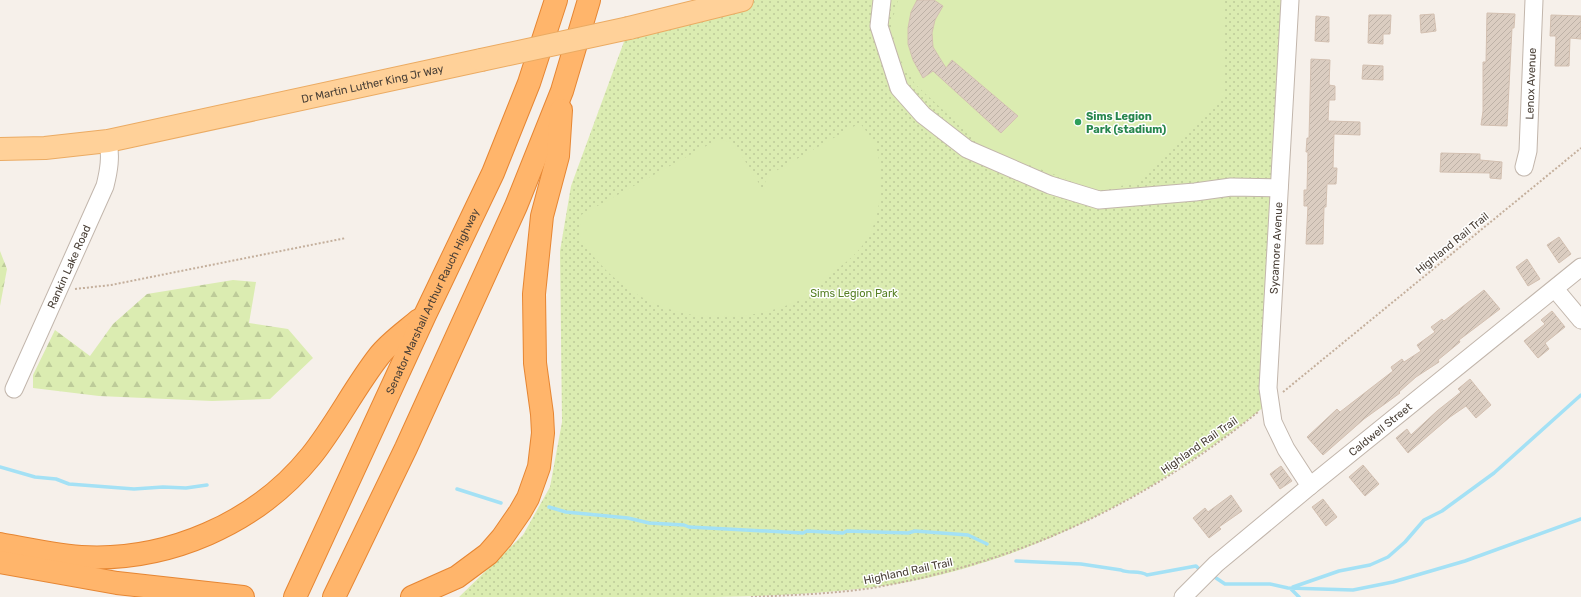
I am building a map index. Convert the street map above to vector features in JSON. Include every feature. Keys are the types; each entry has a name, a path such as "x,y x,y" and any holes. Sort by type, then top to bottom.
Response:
{"highway":[{"name":"Senator Marshall Arthur Rauch Highway","path":"295,597 425,315 493,173 529,82 556,0"},
{"path":"334,597 409,441 516,206 562,91 589,0"},
{"path":"412,597 457,577 488,554 502,538 520,512 528,498 539,467 543,433 534,346 534,294 542,216 558,156 562,91"},
{"path":"0,544 80,557 115,556 167,548 191,541 228,524 269,497 300,469 326,436 379,355 425,315"},
{"path":"0,562 124,584 243,597"}],"main road":[{"name":"Dr Martin Luther King Jr Way","path":"0,149 45,148 108,141 629,28 742,0"}],"street":[{"path":"882,0 879,26 898,88 923,115 967,149 1050,185 1099,200 1196,192 1231,187 1279,188"},
{"name":"Lenox Avenue","path":"1524,167 1528,151 1534,0"},
{"name":"Sycamore Avenue","path":"1293,1 1279,188 1268,388 1273,422 1286,449 1310,486"},
{"name":"Rankin Lake Road","path":"14,389 105,186 109,171 110,154 108,141"},
{"name":"Caldwell Street","path":"1183,597 1216,564 1310,486 1581,267"},
{"path":"1555,289 1581,320"}],"path":[{"name":"Highland Rail Trail","path":"751,597 871,588 937,575 1005,555 1058,535 1136,497 1204,453 1270,402 1581,148"},
{"path":"59,289 85,289 111,285 346,238"}],"green space":[{"name":"Sims Legion Park","path":"742,0 1290,0 1270,402 1188,463 1144,490 1100,514 1054,536 1006,555 957,570 907,582 877,587 785,595 693,597 459,597 523,535 550,487 562,422 560,251 571,186 629,28"},
{"name":"Sims Legion Park (stadium)","path":"898,0 1225,0 1225,96 1139,182 1098,191 984,148 915,84 897,54 891,25"},
{"path":"860,123 873,141 880,164 881,177 879,204 872,229 867,239 857,252 819,282 823,291 792,304 760,313 719,317 699,316 661,306 643,298 610,274 589,251 580,236 581,215 719,139 734,143 763,190 767,176"},
{"path":"0,251 7,269 0,306"},
{"path":"233,280 256,282 249,323 288,329 313,358 270,399 212,401 99,396 33,388 33,375 55,330 90,356 113,324 147,294"}],"building":[{"path":"917,0 934,0 943,6 935,20 932,33 933,47 946,68 952,60 1018,116 1001,133 933,71 923,78 913,60 908,44 908,28 911,12"},
{"path":"1487,13 1515,14 1514,28 1512,28 1507,126 1481,125 1483,111 1483,62 1486,62"},
{"path":"1434,14 1436,31 1421,33 1420,15"},
{"path":"1369,15 1391,15 1390,34 1383,34 1383,44 1368,43"},
{"path":"1551,15 1581,16 1581,39 1570,38 1569,66 1555,66 1556,36 1550,36"},
{"path":"1316,16 1329,17 1329,42 1315,41"},
{"path":"1311,59 1330,60 1329,85 1335,86 1335,100 1329,100 1328,121 1360,122 1360,135 1334,134 1333,168 1337,168 1336,184 1327,184 1326,207 1324,207 1323,244 1306,244 1308,206 1304,206 1304,190 1307,190 1308,152 1306,152 1307,138 1309,138"},
{"path":"1363,65 1383,66 1383,80 1362,79"},
{"path":"1441,153 1480,154 1480,160 1502,162 1501,179 1490,178 1490,173 1440,172"},
{"path":"1559,237 1571,254 1559,263 1547,245"},
{"path":"1527,259 1540,279 1528,286 1516,267"},
{"path":"1484,290 1500,309 1459,340 1460,342 1438,360 1439,362 1416,377 1399,392 1400,393 1364,419 1323,455 1307,437 1337,409 1340,412 1393,371 1391,367 1402,359 1404,362 1421,351 1417,345 1435,332 1431,327 1442,319 1444,321"},
{"path":"1552,311 1565,327 1545,343 1549,349 1538,358 1524,341 1545,324 1541,320"},
{"path":"1470,379 1491,405 1476,418 1466,406 1450,417 1408,453 1396,438 1407,429 1411,435 1437,411 1461,392 1458,389"},
{"path":"1363,465 1379,484 1365,496 1349,477"},
{"path":"1281,466 1292,481 1280,489 1270,474"},
{"path":"1231,495 1242,511 1219,527 1221,529 1209,538 1193,518 1205,508 1208,512"},
{"path":"1323,499 1337,517 1326,526 1312,507"}],"waterway":[{"path":"1293,587 1339,571 1370,565 1388,557 1405,542 1424,520 1442,511 1494,473 1581,395"},
{"path":"0,467 35,477 56,479 69,484 134,489 163,487 186,488 207,485"},
{"path":"457,489 501,503"},
{"path":"549,507 566,512 628,518 649,523 684,525 689,527 803,533 807,531 843,533 847,531 908,533 915,531 968,535 987,544"},
{"path":"1216,578 1225,584 1270,584 1288,588 1353,590 1393,582 1465,561 1581,519"},
{"path":"1016,561 1081,564 1147,575 1196,566 1198,568"},
{"path":"1290,588 1299,597"}],"place":[{"name":"Sims Legion Park (stadium)","path":"1078,122"}]}
